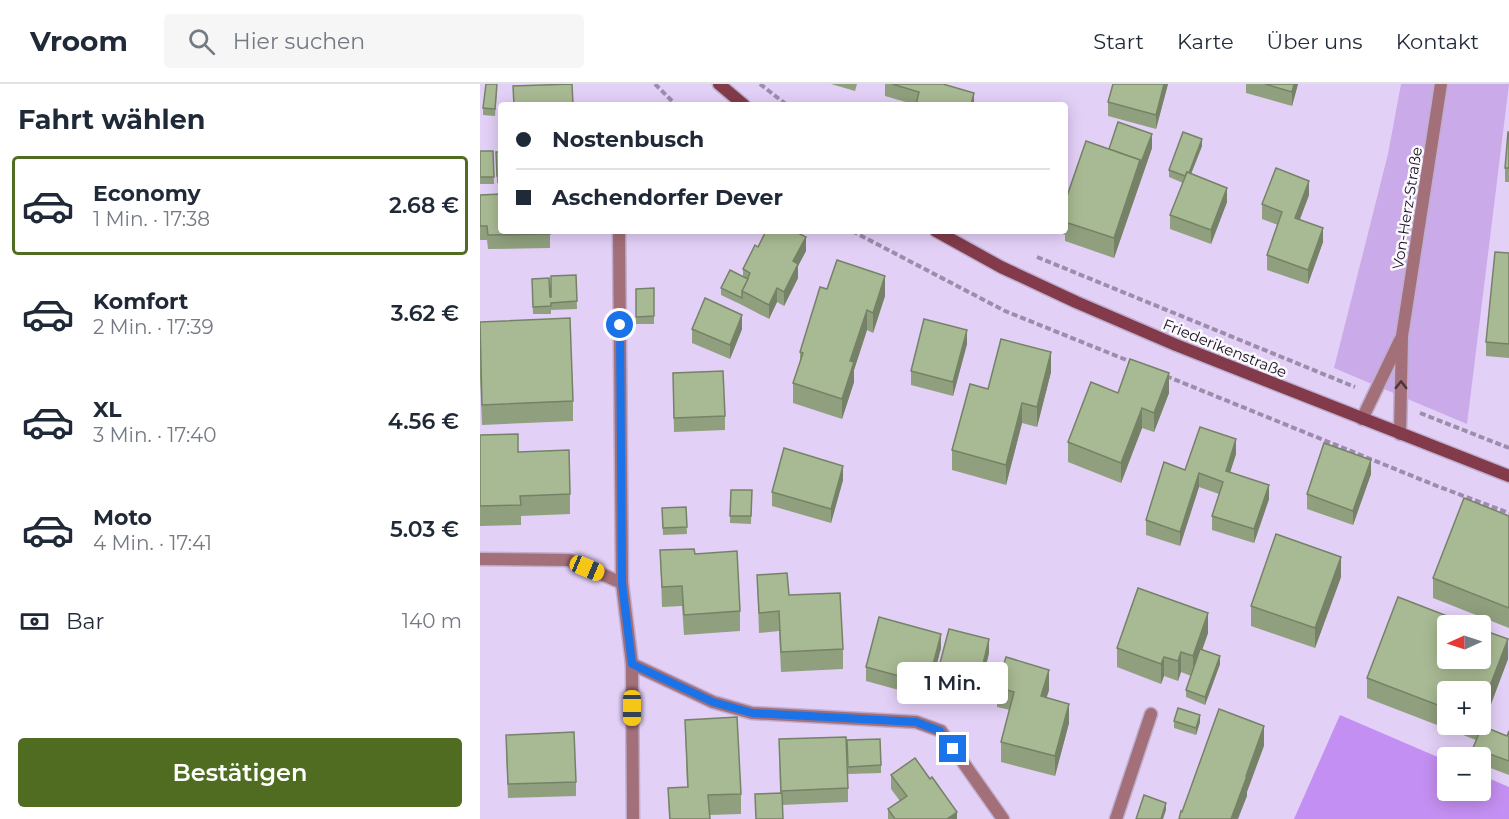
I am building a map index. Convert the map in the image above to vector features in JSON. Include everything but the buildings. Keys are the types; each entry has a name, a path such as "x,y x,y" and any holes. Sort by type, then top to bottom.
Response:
{"street":[{"name":"Von-Herz-Straße","path":"1402,336 1441,84"},
{"path":"726,87 741,102"},
{"path":"619,234 622,583 632,664 633,819"},
{"name":"Friederikenstraße","path":"941,234 1001,267 1176,345 1509,477"},
{"path":"1362,418 1402,336"},
{"path":"1400,434 1402,336"},
{"path":"480,559 569,560 622,583"},
{"path":"632,664 713,702 752,713 916,722 940,731 1003,819"},
{"path":"1116,819 1151,714"}],"path":[{"path":"655,84 673,102"},
{"path":"760,84 784,102"},
{"path":"858,234 1005,311 1138,365"},
{"path":"1029,254 1373,394"},
{"path":"1160,374 1509,513"},
{"path":"1400,405 1509,448"}],"shaded area":[{"path":"1401,84 1509,84 1467,424 1334,368 1388,154"},
{"path":"1340,715 1437,757 1437,801 1491,801 1491,779 1509,787 1509,819 1294,819"}],"route":[{"path":"620,325 622,583 632,664 713,702 752,713 916,722 940,731 953,749"}]}
